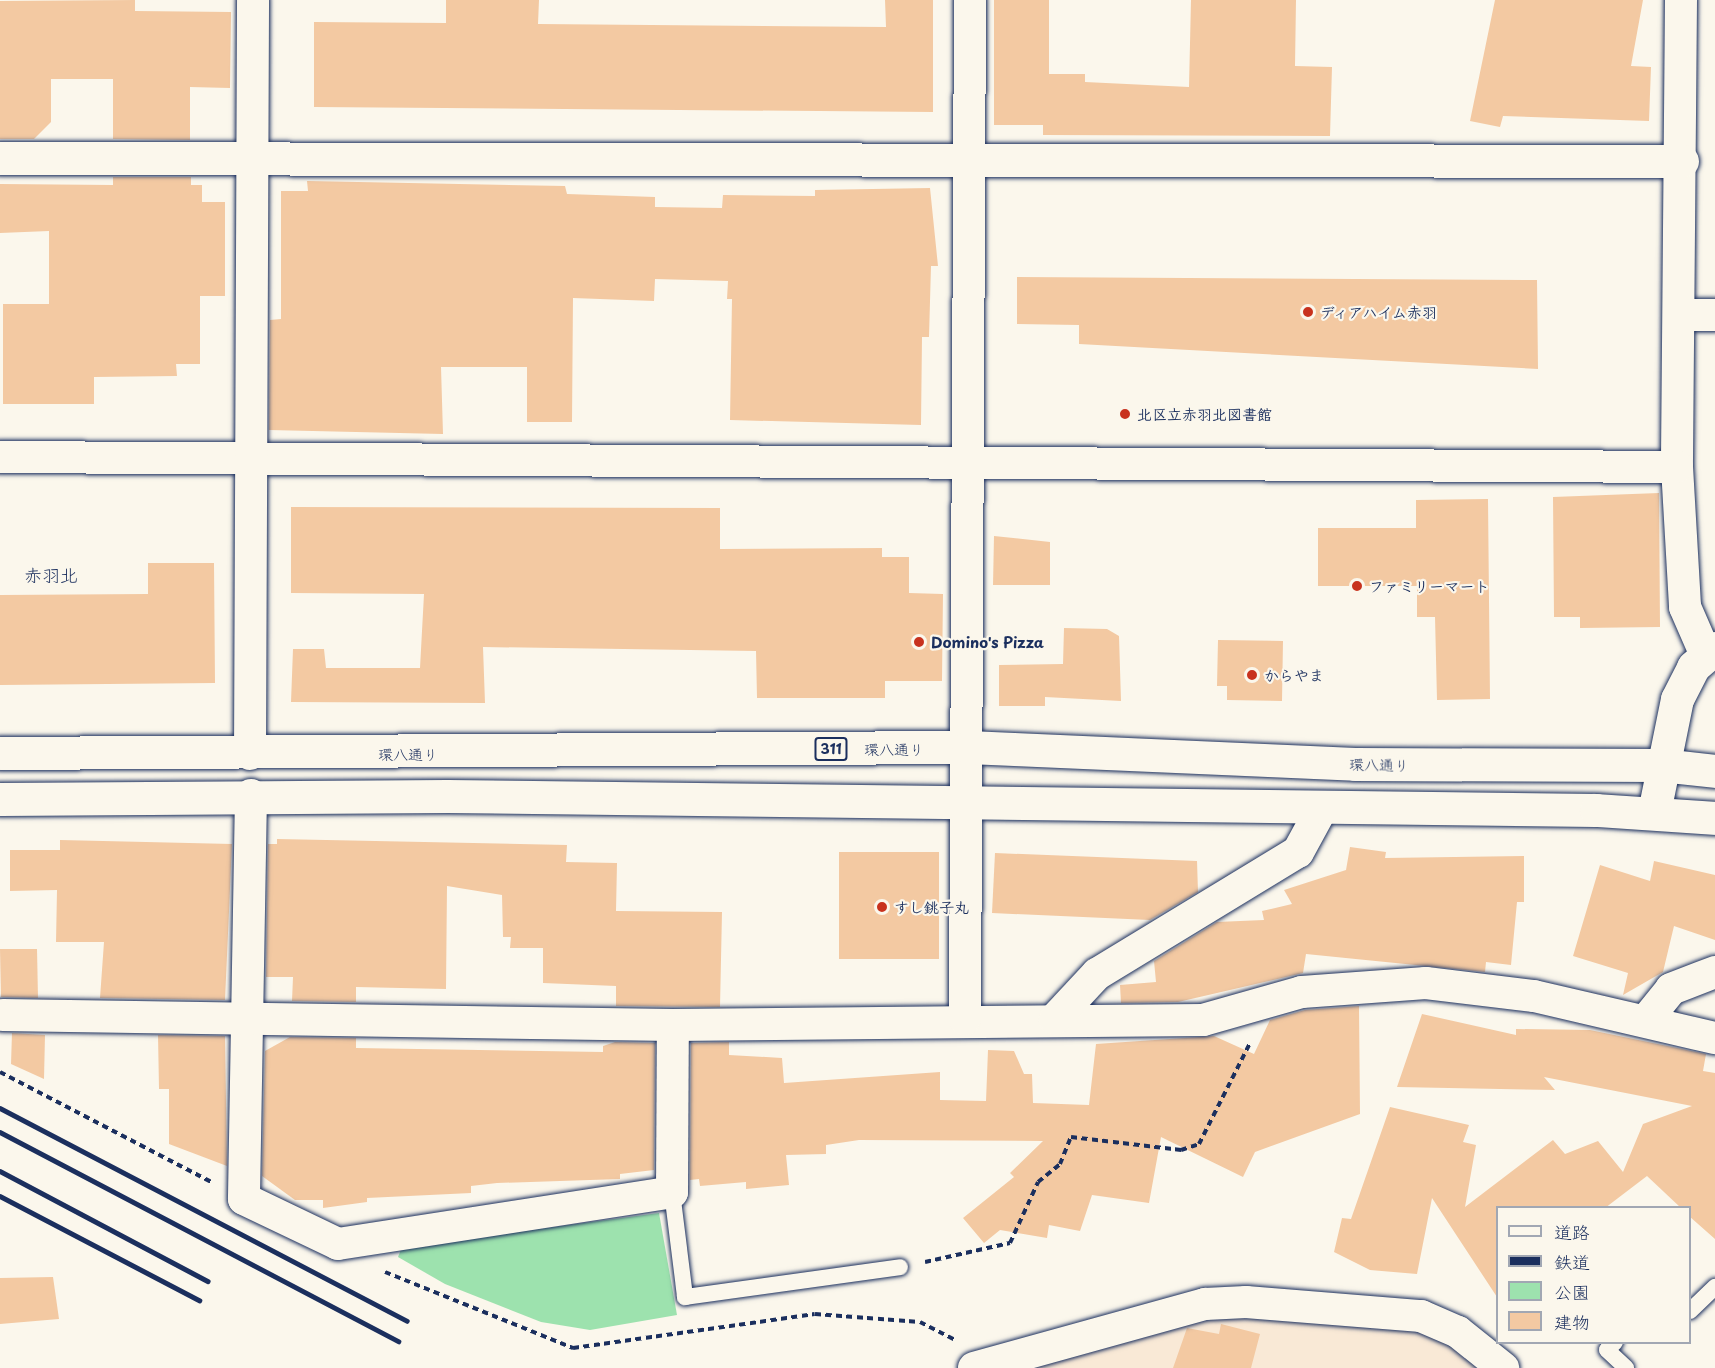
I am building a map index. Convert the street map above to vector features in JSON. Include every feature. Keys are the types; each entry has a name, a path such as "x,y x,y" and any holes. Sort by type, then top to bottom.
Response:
{"main road":[{"path":"0,158 1682,161"},
{"path":"1654,812 1661,765 1677,699 1710,651"},
{"name":"環八通り","path":"0,753 250,754 968,747 1355,764 1661,765 1715,771"},
{"path":"0,799 250,795 1654,812 1715,818"}],"street":[{"path":"250,754 253,0"},
{"path":"965,1019 970,0"},
{"path":"1681,0 1682,315 1677,467 1686,607 1710,651"},
{"path":"1682,315 1715,315"},
{"path":"0,458 250,458 968,466 1677,467"},
{"path":"250,795 244,1198 338,1244 672,1192 673,1025"},
{"path":"1055,1019 1097,974 1298,852 1322,808"},
{"path":"1647,1020 1671,989 1715,972"},
{"path":"1,1017 248,1017 673,1025 965,1019 1203,1020 1302,992 1426,983 1534,996 1647,1020 1715,1038"},
{"path":"982,1365 1205,1304 1246,1302 1421,1316 1458,1332 1503,1368"}],"lane":[{"path":"672,1192 685,1297 900,1267"},
{"path":"1691,1309 1715,1287"},
{"path":"1613,1344 1607,1350 1626,1368"}],"path":[{"path":"900,1267 1010,1243 1038,1182 1060,1164 1071,1137 1181,1150 1198,1144 1271,1000"},
{"path":"0,1072 244,1198"},
{"path":"338,1244 382,1271 573,1348 739,1322 815,1314 878,1315 920,1322 982,1365"}],"shaded area":[{"path":"1213,1310 1416,1325 1488,1368 1021,1368"}],"green space":[{"path":"659,1213 677,1315 590,1330 541,1322 445,1284 398,1257 402,1247"}],"building":[{"path":"135,0 135,11 231,12 230,88 190,87 190,140 113,139 113,79 51,79 51,122 34,139 0,139 0,1"},
{"path":"446,0 539,0 538,24 886,27 885,0 933,0 933,112 314,107 314,22 446,23"},
{"path":"994,0 1049,0 1049,74 1085,74 1085,82 1189,87 1191,0 1296,0 1295,66 1332,67 1330,136 1043,135 1043,125 994,125"},
{"path":"1495,0 1643,0 1631,66 1651,67 1649,121 1503,116 1500,127 1470,121"},
{"path":"113,177 191,177 191,185 202,185 202,202 225,202 225,296 200,296 200,364 176,364 177,376 94,377 94,404 3,404 3,304 49,304 49,231 0,233 0,184 113,185"},
{"path":"307,181 565,186 567,194 655,197 655,207 722,208 723,195 815,196 815,190 930,188 938,266 931,266 929,337 922,337 921,425 730,420 732,299 727,299 728,281 655,279 654,301 573,298 572,422 527,422 527,367 441,367 443,434 269,430 270,320 281,319 281,191 308,191"},
{"name":"ディアハイム赤羽","path":"1017,277 1537,280 1538,369 1079,344 1079,325 1017,324"},
{"path":"1659,493 1660,627 1580,628 1580,617 1554,617 1553,497"},
{"path":"1488,499 1490,699 1437,700 1435,617 1417,617 1417,586 1318,586 1318,528 1416,528 1416,500"},
{"path":"291,507 720,508 720,549 882,548 882,557 909,557 909,593 943,594 942,681 885,681 885,698 757,698 756,651 483,647 485,703 291,702 293,649 324,649 326,668 420,668 424,594 291,593"},
{"path":"994,536 1050,542 1050,585 993,585"},
{"path":"148,563 214,563 215,683 0,685 0,595 148,594"},
{"path":"1064,628 1107,629 1119,636 1121,701 1045,697 1045,706 999,706 999,665 1063,664"},
{"path":"1218,640 1283,641 1282,701 1227,700 1227,686 1217,686"},
{"path":"277,839 567,845 566,862 617,863 616,911 722,912 720,1007 616,1006 616,986 543,983 543,948 510,948 511,937 503,937 502,895 447,886 446,989 356,987 356,1002 292,1001 293,977 266,977 268,844 277,844"},
{"path":"60,840 232,844 225,1000 100,998 104,942 56,942 57,890 10,891 10,850 60,850"},
{"path":"1350,847 1386,852 1385,858 1524,856 1524,902 1517,902 1511,965 1486,962 1485,972 1306,954 1303,973 1178,1002 1121,1003 1120,985 1156,982 1154,961 1217,922 1264,920 1262,911 1292,904 1284,890 1346,870"},
{"path":"839,852 939,852 939,959 839,959"},
{"path":"995,853 1197,861 1198,892 1150,920 992,913"},
{"path":"1654,861 1715,875 1715,940 1674,926 1663,972 1623,995 1628,973 1573,956 1600,865 1650,881"},
{"path":"0,949 37,949 38,998 1,997"},
{"path":"1359,1006 1360,1114 1255,1152 1243,1177 1161,1137 1149,1203 1092,1195 1080,1231 1049,1225 1047,1238 1000,1230 984,1243 963,1218 1014,1177 1010,1173 1043,1141 859,1140 826,1145 826,1154 786,1155 789,1185 746,1189 746,1182 700,1186 699,1179 690,1180 691,1043 729,1042 729,1055 782,1058 784,1083 940,1072 940,1100 986,1101 988,1050 1014,1051 1024,1074 1032,1074 1033,1103 1089,1105 1096,1044 1214,1036 1254,1054 1270,1020 1305,1010"},
{"path":"1422,1014 1516,1035 1516,1029 1590,1030 1706,1054 1703,1071 1715,1073 1715,1239 1691,1218 1691,1206 1679,1206 1647,1176 1608,1206 1496,1206 1496,1295 1432,1198 1417,1274 1370,1270 1334,1252 1342,1218 1351,1219 1390,1107 1469,1125 1463,1142 1476,1145 1465,1207 1553,1140 1565,1154 1598,1141 1623,1172 1643,1124 1692,1106 1544,1077 1555,1090 1397,1087"},
{"path":"12,1033 45,1035 44,1079 11,1064"},
{"path":"158,1035 225,1036 227,1166 169,1144 169,1089 159,1089"},
{"path":"290,1037 356,1038 356,1048 603,1052 603,1046 615,1042 655,1043 654,1170 620,1174 620,1179 497,1183 471,1186 471,1193 367,1198 367,1202 323,1208 323,1200 295,1200 262,1176 265,1051"},
{"path":"53,1277 59,1319 0,1324 0,1278"},
{"path":"1221,1324 1260,1334 1251,1368 1173,1368 1187,1328 1219,1334"}],"railway":[{"path":"0,1108 407,1321"},
{"path":"0,1132 398,1341"},
{"path":"0,1171 208,1281"},
{"path":"0,1196 199,1300"}],"place":[{"name":"ディアハイム赤羽","path":"1308,312"},
{"name":"北区立赤羽北図書館","path":"1125,414"},
{"name":"ファミリーマート","path":"1357,586"},
{"name":"Domino's Pizza","path":"919,642"},
{"name":"からやま","path":"1252,675"},
{"name":"すし銚子丸","path":"882,907"}],"district":[{"name":"赤羽北","path":"51,575"}]}
